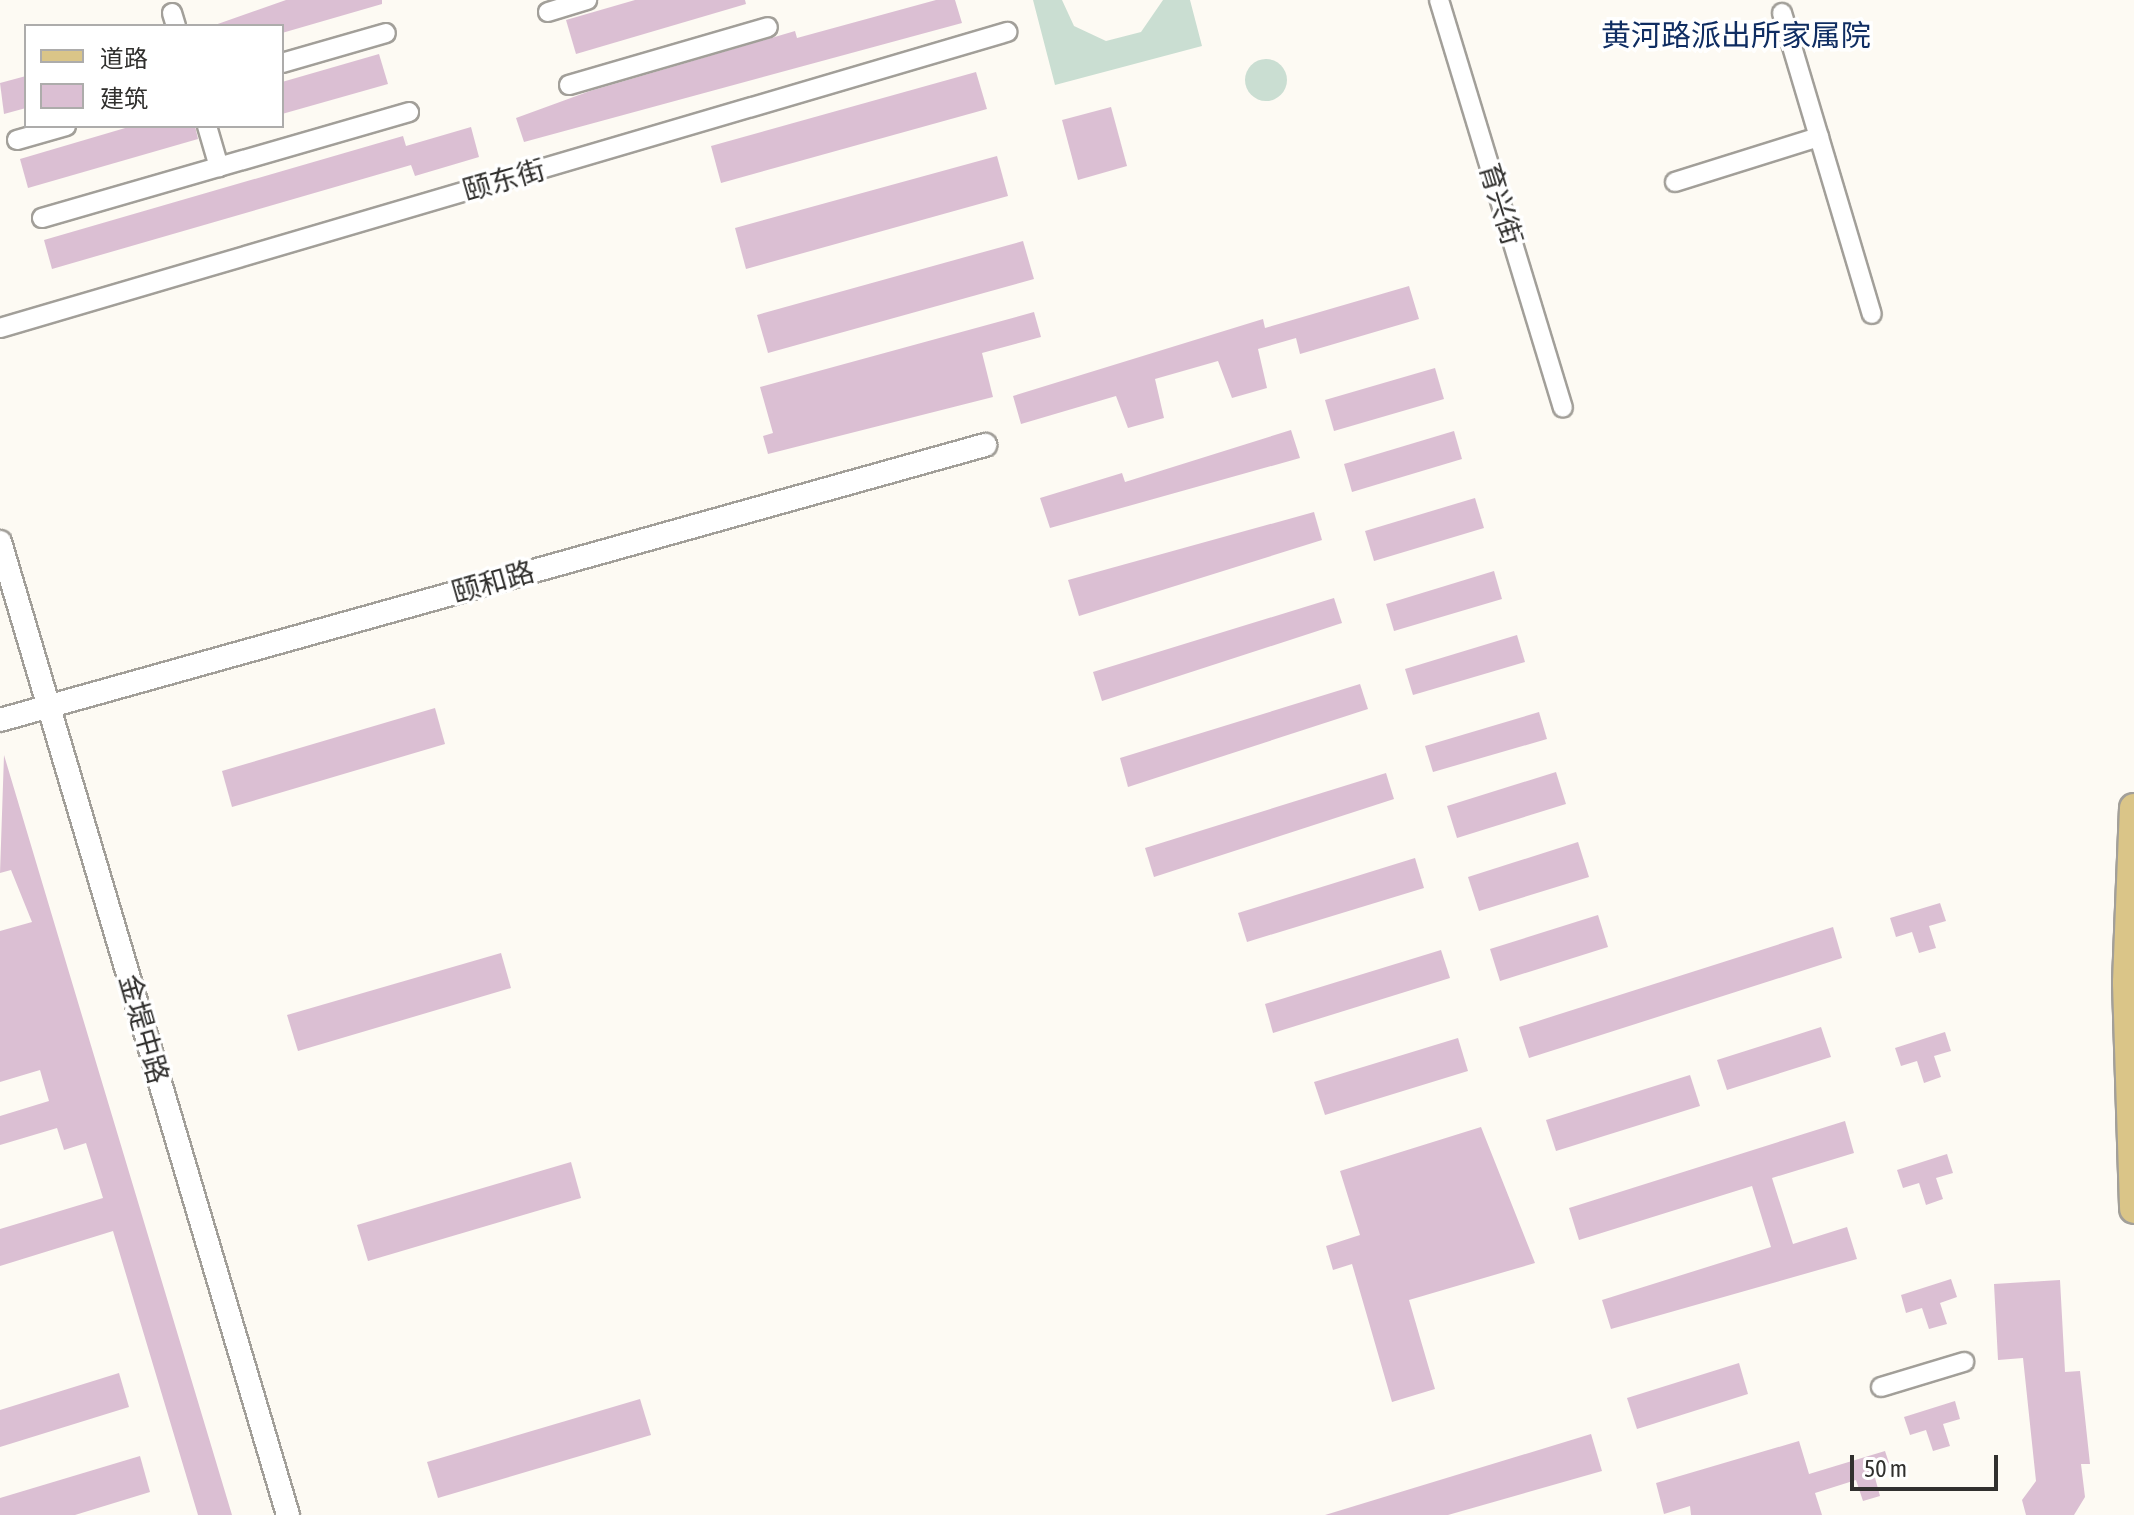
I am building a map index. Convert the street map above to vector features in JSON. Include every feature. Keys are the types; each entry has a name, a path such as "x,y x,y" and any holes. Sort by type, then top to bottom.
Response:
{"main road":[{"path":"2134,808 2127,983 2134,1209"}],"street":[{"path":"548,12 587,0"},
{"name":"育兴街","path":"1439,0 1563,408"},
{"path":"1782,13 1872,314"},
{"path":"569,85 768,27"},
{"name":"颐东街","path":"0,328 1007,32"},
{"path":"284,62 386,33"},
{"path":"42,218 409,112"},
{"path":"17,140 59,128"},
{"path":"208,128 219,167"},
{"path":"1675,182 1819,137"},
{"name":"颐和路","path":"0,720 985,445"},
{"name":"金堤中路","path":"0,542 288,1515"},
{"path":"1881,1387 1964,1362"}],"green space":[{"path":"1033,0 1062,0 1074,26 1106,41 1141,32 1163,0 1190,0 1202,46 1055,85"},
{"path":"1266,59 1281,65 1287,80 1281,95 1266,101 1251,95 1245,80 1251,65"}],"building":[{"path":"286,0 382,0 382,4 284,32 284,24 218,24"},
{"path":"635,0 745,0 746,4 576,54 566,20"},
{"path":"936,0 955,0 962,23 524,142 516,118 590,91 795,31 797,38"},
{"path":"379,54 388,84 284,113 284,81"},
{"path":"976,72 987,109 721,183 711,146"},
{"path":"24,77 24,109 4,114 0,83"},
{"path":"1111,107 1127,166 1078,180 1062,120"},
{"path":"471,127 479,157 415,176 411,165 52,269 44,240 403,136 406,146"},
{"path":"125,128 195,128 198,139 28,188 20,159"},
{"path":"997,156 1008,196 746,269 735,228"},
{"path":"1023,241 1034,279 768,353 757,315"},
{"path":"1409,286 1419,319 1300,354 1296,338 1258,349 1267,388 1232,398 1218,361 1155,379 1164,418 1128,428 1116,396 1021,424 1013,396 1263,319 1265,328"},
{"path":"1034,312 1041,337 982,353 993,397 768,454 763,436 773,433 760,387"},
{"path":"1435,368 1444,399 1334,431 1325,400"},
{"path":"1291,430 1300,458 1050,528 1040,498 1122,473 1125,482"},
{"path":"1454,431 1462,459 1352,492 1344,464"},
{"path":"1475,498 1484,528 1374,561 1365,531"},
{"path":"1314,512 1322,540 1079,616 1068,580"},
{"path":"1494,571 1502,599 1394,631 1386,604"},
{"path":"1334,598 1342,623 1102,701 1093,672"},
{"path":"1517,635 1525,662 1413,695 1405,669"},
{"path":"1360,684 1368,709 1128,787 1120,758"},
{"path":"435,708 445,744 232,807 222,771"},
{"path":"1539,712 1547,739 1433,772 1425,746"},
{"path":"4,755 232,1515 198,1515 113,1231 0,1266 0,1229 103,1198 86,1143 64,1150 57,1128 0,1145 0,1116 49,1101 40,1070 0,1082 0,931 32,922 11,870 0,873"},
{"path":"1556,772 1566,804 1457,838 1447,806"},
{"path":"1386,773 1394,799 1154,877 1145,848"},
{"path":"1578,842 1589,877 1479,911 1468,877"},
{"path":"1415,858 1424,888 1247,942 1238,913"},
{"path":"1940,903 1946,921 1929,926 1936,948 1919,953 1912,932 1896,937 1890,918"},
{"path":"1598,915 1608,947 1500,981 1490,949"},
{"path":"1833,927 1842,958 1529,1058 1519,1027"},
{"path":"1441,950 1450,978 1273,1033 1265,1004"},
{"path":"501,953 511,988 298,1051 287,1015"},
{"path":"1821,1027 1831,1057 1727,1090 1717,1060"},
{"path":"1945,1032 1951,1051 1934,1056 1941,1077 1924,1083 1917,1061 1901,1066 1895,1048"},
{"path":"1458,1038 1468,1071 1325,1115 1314,1082"},
{"path":"1690,1075 1700,1106 1556,1151 1546,1120"},
{"path":"1845,1121 1854,1153 1772,1178 1793,1244 1847,1227 1857,1259 1611,1329 1602,1300 1771,1247 1752,1186 1579,1240 1569,1208"},
{"path":"1481,1127 1535,1263 1409,1300 1435,1389 1392,1402 1352,1264 1333,1270 1326,1246 1360,1235 1340,1171"},
{"path":"1947,1154 1953,1173 1936,1178 1943,1199 1926,1205 1919,1183 1903,1188 1897,1170"},
{"path":"571,1162 581,1198 368,1261 357,1225"},
{"path":"1951,1279 1957,1297 1940,1303 1947,1324 1929,1329 1922,1308 1906,1313 1901,1295"},
{"path":"2060,1280 2065,1372 2080,1371 2090,1464 2081,1464 2085,1497 2074,1515 2026,1515 2022,1500 2036,1481 2023,1358 1998,1360 1994,1284"},
{"path":"1739,1363 1748,1394 1637,1429 1627,1398"},
{"path":"119,1373 129,1407 0,1447 0,1410"},
{"path":"640,1399 651,1435 438,1498 427,1462"},
{"path":"1955,1401 1960,1419 1943,1424 1950,1446 1933,1451 1926,1430 1910,1435 1904,1417"},
{"path":"1591,1434 1602,1471 1448,1515 1325,1515"},
{"path":"1799,1441 1809,1474 1885,1451 1891,1469 1874,1474 1880,1496 1863,1501 1856,1480 1815,1493 1822,1515 1691,1515 1690,1506 1664,1514 1656,1483"},
{"path":"140,1456 150,1492 75,1515 0,1515 0,1498"}],"district":[{"name":"黄河路派出所家属院","path":"1736,35"}]}
